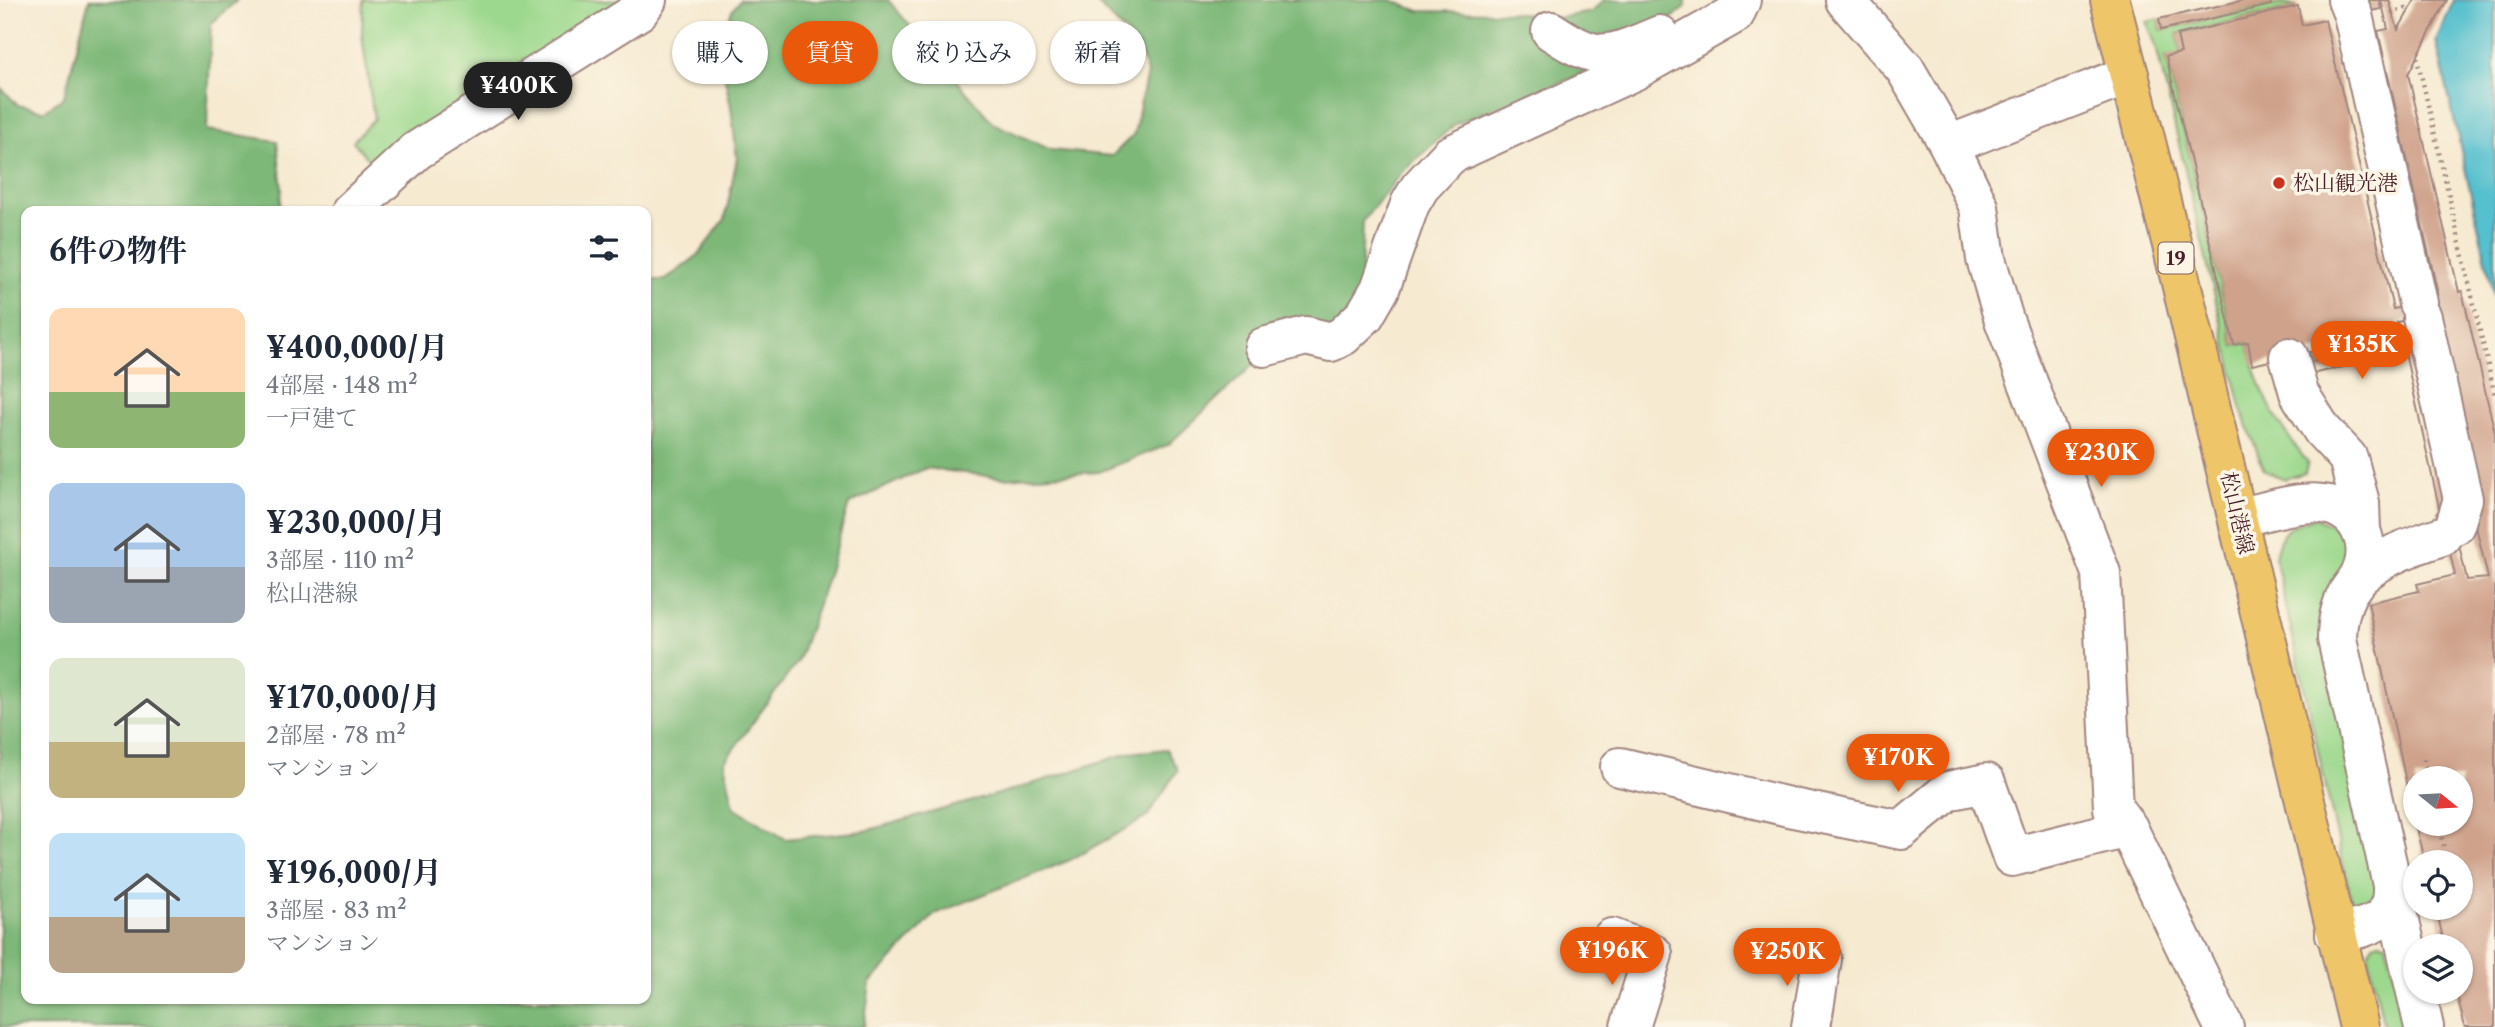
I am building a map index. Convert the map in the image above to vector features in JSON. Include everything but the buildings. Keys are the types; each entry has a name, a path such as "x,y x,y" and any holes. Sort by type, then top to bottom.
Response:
{"main road":[{"name":"松山港線","path":"2110,0 2238,518 2359,1027"}],"street":[{"path":"356,206 416,151 639,11 647,0"},
{"path":"1551,32 1598,54 1662,35 1727,0"},
{"path":"1264,347 1306,336 1331,342 1343,336 1365,315 1381,289 1410,204 1420,187 1450,155 1634,71 1735,14 1741,0"},
{"path":"1845,0 1906,69 1949,145 1979,207 1986,259 2004,320 2101,573 2113,808 2128,828 2224,1027"},
{"path":"2347,0 2353,15 2463,499 2448,531 2378,561 2359,577"},
{"path":"1949,145 2129,75"},
{"path":"2309,504 2322,482 2321,463 2311,446 2297,436 2287,422 2279,359 2322,430 2348,458 2360,503 2361,531 2366,554 2359,577 2342,604 2337,627 2339,651 2403,936"},
{"path":"2238,518 2324,503 2339,508 2352,518 2361,531"},
{"path":"1620,767 1793,808 1902,830 1948,791 1986,783 2012,857 2128,828"},
{"path":"2335,934 2373,925 2382,918 2393,898 2392,886"},
{"path":"1612,938 1653,954 1630,1027"},
{"path":"1811,1027 1822,960"},
{"path":"2418,1004 2424,1027"}],"path":[{"path":"2417,57 2495,397"},
{"path":"2424,759 2425,766"},
{"path":"2441,836 2444,848"}],"green space":[{"path":"89,0 237,0 211,24 207,130 277,141 282,189 280,206 21,206 21,1004 651,1004 651,280 665,280 697,256 725,219 737,158 726,84 768,84 768,21 728,21 732,10 740,0 888,0 906,21 892,21 892,84 960,84 993,123 1051,150 1112,156 1134,134 1146,84 1146,21 1114,21 1094,0 1391,0 1419,11 1508,12 1557,18 1591,12 1604,0 1686,0 1686,6 1653,35 1575,77 1455,124 1402,172 1363,221 1359,334 1269,350 1168,445 1099,472 1003,478 926,468 849,504 798,661 724,762 734,807 785,839 865,831 1016,789 1128,753 1166,749 1178,770 1147,817 1070,860 935,914 870,983 864,1027 0,1027 0,87 18,105 44,111 64,97"},
{"path":"363,0 642,0 382,177 353,141 374,119 362,35"},
{"path":"2284,4 2298,6 2177,34 2181,53 2166,57 2234,345 2248,342 2257,376 2270,406 2308,463 2305,473 2285,479 2265,471 2241,407 2156,46 2147,22 2159,19 2161,30"},
{"path":"2315,518 2345,532 2377,890 2371,902 2362,905 2351,899 2275,557 2280,540 2287,530 2298,523"},
{"path":"2386,943 2408,1027 2384,1027 2368,953 2373,944"}],"water":[{"path":"2454,0 2495,0 2495,300 2436,40"}],"place":[{"name":"松山観光港","path":"2279,183"}]}
